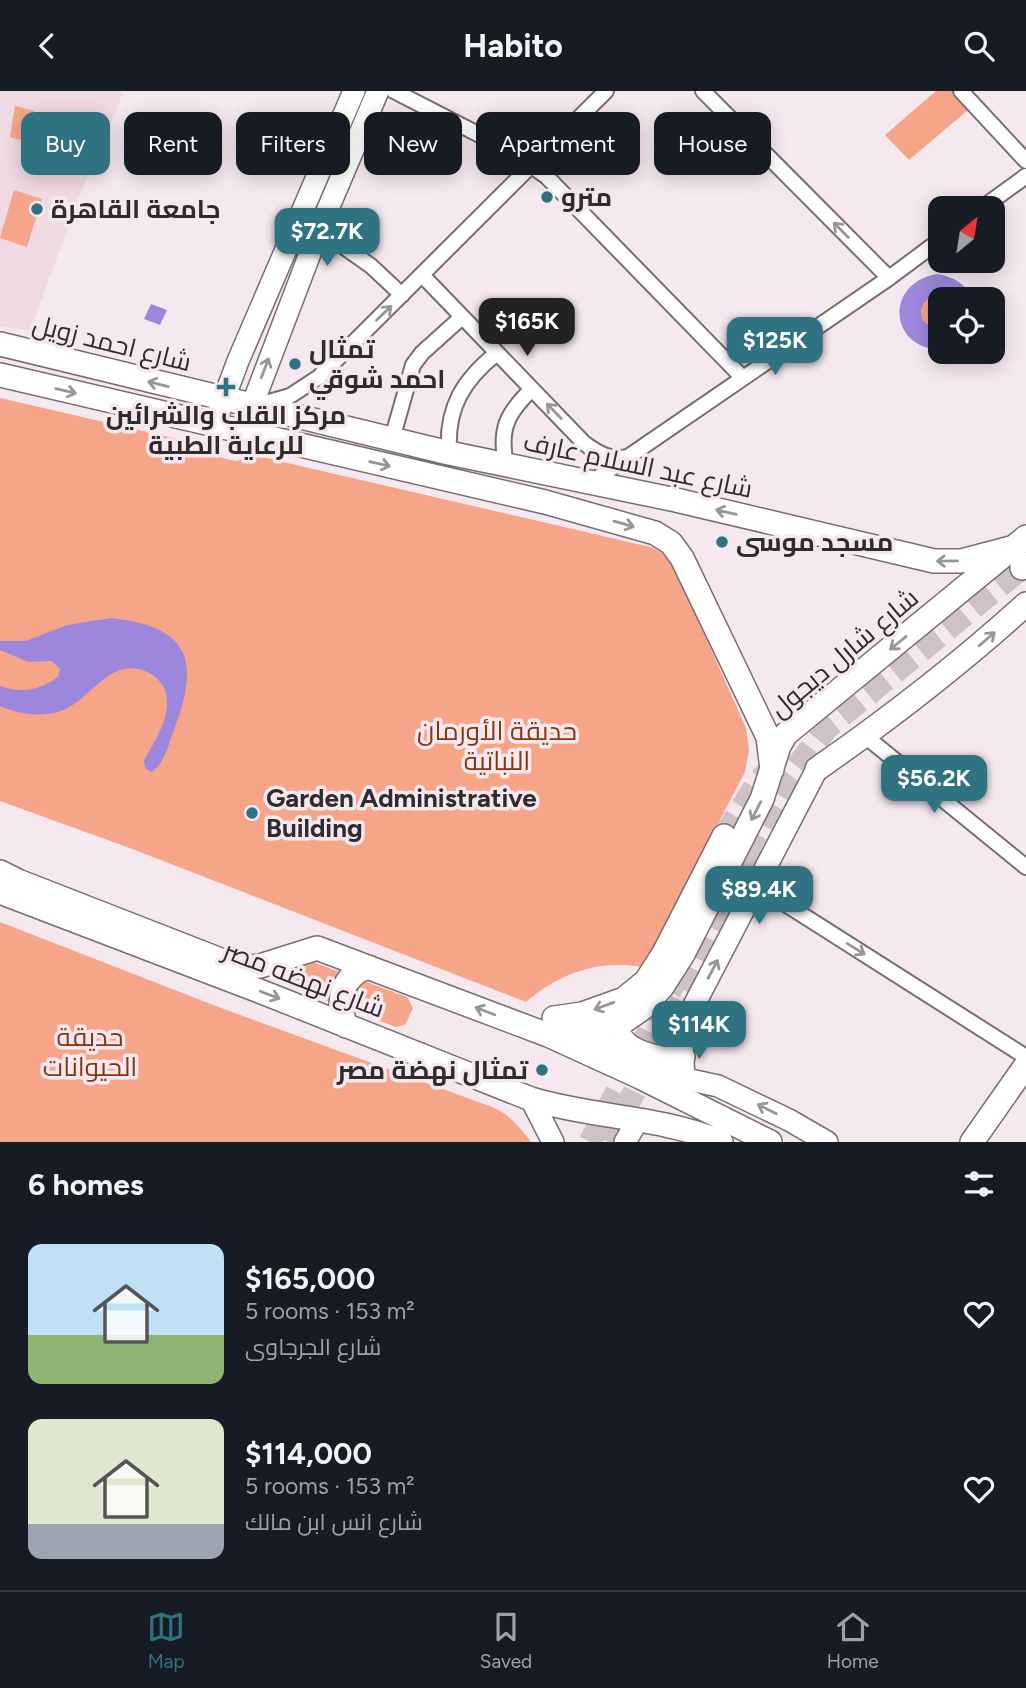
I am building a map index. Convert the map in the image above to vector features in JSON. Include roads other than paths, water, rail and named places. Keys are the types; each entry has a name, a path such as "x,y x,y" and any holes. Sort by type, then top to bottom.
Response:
{"main road":[{"path":"214,425 238,361 354,91"},
{"path":"242,432 319,230 377,91"},
{"name":"شارع احمد زويل","path":"0,344 251,405"},
{"path":"0,375 583,512 655,533 677,550 768,737 772,770"},
{"name":"شارع عبد السلام عارف","path":"251,405 449,453 676,500 934,561 961,561 1022,554"},
{"path":"583,512 589,484"},
{"name":"شارع شارل ديجول","path":"548,1035 617,1026 643,1008 670,975 762,799 779,746 791,729 1022,554"},
{"path":"683,1068 682,1041 692,1009 817,769 865,736 981,645 1026,604"},
{"path":"519,1024 582,1014 624,999 646,981 664,953 724,836"},
{"name":"شارع نهضه مصر","path":"0,872 236,965 260,966 317,948 548,1035 640,1077 770,1142"},
{"name":"شارع نهضه مصر","path":"0,892 531,1099 588,1113 639,1131 689,1130 720,1142"},
{"path":"346,1025 341,1010 342,992 352,975 368,967"},
{"path":"617,1026 622,1040 634,1048 683,1068 789,1120 827,1142"},
{"path":"548,1035 683,1068"},
{"path":"972,1142 1026,1065"},
{"path":"531,1099 553,1142"},
{"path":"625,1142 639,1131"}],"street":[{"path":"394,91 476,133"},
{"path":"585,112 606,91"},
{"path":"703,91 889,278"},
{"path":"961,91 1026,161"},
{"path":"251,405 280,400 310,384 522,175"},
{"path":"545,175 743,378"},
{"path":"998,196 1026,176"},
{"path":"330,237 363,260 402,295"},
{"path":"589,484 928,249"},
{"path":"422,275 595,451 619,459 629,457"},
{"path":"391,439 414,365 422,353 462,317"},
{"path":"449,453 447,432 454,408 473,374 497,353"},
{"path":"506,466 502,443 509,417 515,405 532,389"},
{"path":"865,736 1026,867"},
{"path":"757,886 1026,1058"}],"tunnel":[{"path":"745,854 789,776 827,728 1022,568"},
{"path":"724,836 757,783 773,765"},
{"path":"608,1142 764,844"},
{"path":"590,1142 678,976"}],"place":[{"name":"مترو","path":"547,197"},
{"name":"جامعة القاهرة","path":"37,209"},
{"name":"تمثال احمد شوقي","path":"295,364"},
{"name":"مركز القلب والشرائين للرعاية الطبية","path":"226,387"},
{"name":"مسجد موسى","path":"722,542"},
{"name":"Garden Administrative Building","path":"252,813"},
{"name":"تمثال نهضة مصر","path":"542,1070"}],"park label":[{"name":"حديقة الأورمان النباتية","path":"497,746"},
{"name":"حديقة الحيوانات","path":"90,1052"}]}
